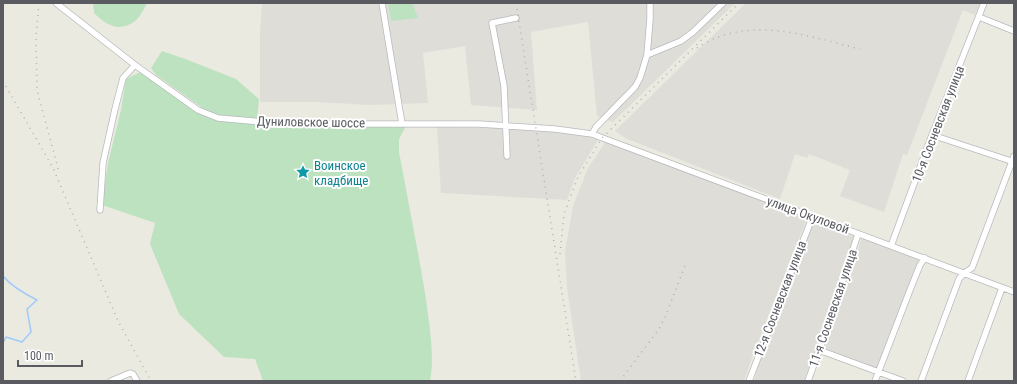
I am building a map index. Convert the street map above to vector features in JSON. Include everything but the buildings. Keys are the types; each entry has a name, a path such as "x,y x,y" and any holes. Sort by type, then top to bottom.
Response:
{"street":[{"name":"Дуниловское шоссе","path":"56,3 135,65 198,110 218,118 263,122 505,125 555,129 592,134 602,138"},
{"path":"382,3 402,124"},
{"path":"592,134 596,127 635,87 640,78 647,56 650,3"},
{"path":"647,56 681,41 693,32 723,3"},
{"name":"10-я Сосневская улица","path":"892,246 932,135 984,3"},
{"path":"979,17 1014,31"},
{"path":"507,156 504,86 492,23 516,18"},
{"path":"100,210 103,163 115,109 123,78 135,65"},
{"path":"921,381 960,279 964,273 972,268 1013,160 932,135"},
{"name":"улица Окуловой","path":"602,138 812,218 925,258 1014,292"},
{"name":"12-я Сосневская улица","path":"748,381 812,218"},
{"name":"11-я Сосневская улица","path":"808,381 858,234"},
{"path":"875,381 920,265 925,258"},
{"path":"968,381 1002,288"},
{"path":"818,350 903,381"},
{"path":"111,381 130,373 133,374 137,381"}],"shaded area":[{"path":"262,3 735,3 613,122 597,116 588,22 531,32 537,110 471,105 465,46 423,53 428,103 369,105 317,102 260,102 260,32"},
{"path":"746,3 980,3 975,15 963,10 907,155 903,154 884,212 840,196 850,170 809,154 807,158 795,154 780,199 625,138 615,131"},
{"path":"437,127 505,128 559,132 588,136 598,140 575,178 567,200 441,193"},
{"path":"606,141 807,219 752,357 744,381 581,381 567,288 565,251 573,206 588,168"},
{"path":"814,221 854,237 804,381 754,381 760,361"},
{"path":"862,237 921,260 878,371 824,350"}],"green space":[{"path":"93,3 147,3 135,21 129,25 118,27 108,24 94,13"},
{"path":"388,3 412,3 418,18 391,21"},
{"path":"162,51 236,79 259,99 257,119 214,114 201,107 156,75 151,68"},
{"path":"143,71 200,113 219,120 250,124 406,126 399,139 399,152 426,299 432,351 430,381 263,381 255,359 224,357 179,314 150,244 155,223 102,205 108,163 121,110 126,79"}],"waterway":[{"path":"3,276 23,293 37,300 27,309 31,332 22,342 6,337 3,343"}],"railway":[{"path":"39,3 36,37 37,90 59,172"},
{"path":"516,3 576,381"},
{"path":"560,254 564,214 578,177 602,138 739,3"},
{"path":"697,48 716,38 737,32 757,30 799,34 860,49"},
{"path":"3,81 53,168 118,321 151,381"},
{"path":"620,381 659,329 686,263"}],"place":[{"name":"Воинское кладбище","path":"303,172"}]}
